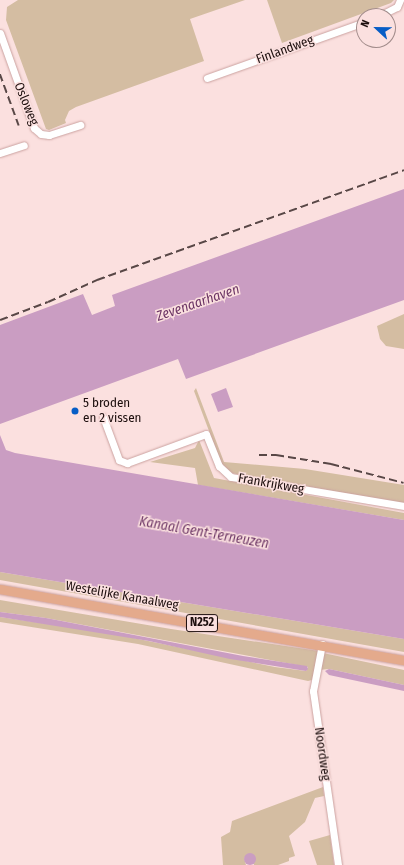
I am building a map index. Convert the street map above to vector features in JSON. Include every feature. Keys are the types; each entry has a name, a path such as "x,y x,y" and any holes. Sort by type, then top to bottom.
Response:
{"main road":[{"name":"Westelijke Kanaalweg","path":"0,588 322,644 404,660"}],"street":[{"name":"Finlandweg","path":"207,78 356,25"},
{"name":"Osloweg","path":"0,33 34,128 41,134 49,135 80,125"},
{"path":"0,153 24,145"},
{"name":"Frankrijkweg","path":"103,417 119,460 127,463 206,434 219,466 231,477 404,506"},
{"name":"Noordweg","path":"322,644 313,691 338,865"}],"shaded area":[{"path":"18,0 245,0 190,19 204,61 76,107 69,111 65,120 66,123 49,130 46,129 6,20 7,7"},
{"path":"267,0 394,0 391,3 377,8 356,8 356,16 282,43"},
{"path":"404,314 404,349 386,346 380,339 377,326"},
{"path":"196,388 224,462 305,469 404,485 404,504 231,473 223,468 194,391"},
{"path":"199,440 214,478 404,513 404,520 198,485 195,468 150,462 195,448"},
{"path":"0,572 404,639 404,652 0,580"},
{"path":"0,600 171,629 319,651 312,680 308,681 138,644 0,622 0,617 104,632 275,667 306,671 308,667 46,618 0,612"},
{"path":"323,653 404,670 404,685 329,669 319,670"},
{"path":"323,787 324,796 315,798 305,822 289,836 295,856 289,858 289,861 278,865 254,865 251,854 244,858 246,865 223,865 221,837 230,832 232,821"},
{"path":"330,835 334,865 317,865 309,841"}],"water":[{"name":"Zevenaarhaven","path":"404,189 404,300 186,379 178,359 0,424 0,325 83,294 92,315 115,306 112,295"},
{"path":"226,388 233,407 218,412 211,394"},
{"name":"Kanaal Gent-Terneuzen","path":"0,435 6,450 15,453 404,520 404,639 0,572"},
{"path":"0,612 46,618 243,656 307,666 308,669 306,671 230,659 149,641 0,617"},
{"path":"329,669 404,685 404,691 329,675 325,671"},
{"path":"250,853 254,855 256,859 254,863 250,865 246,863 244,859 246,855"}],"railway":[{"path":"0,74 19,126"},
{"path":"0,320 48,302 97,280 404,170"},
{"path":"259,455 276,455 331,464 404,483"}],"place":[{"name":"5 broden en 2 vissen","path":"75,411"}]}
